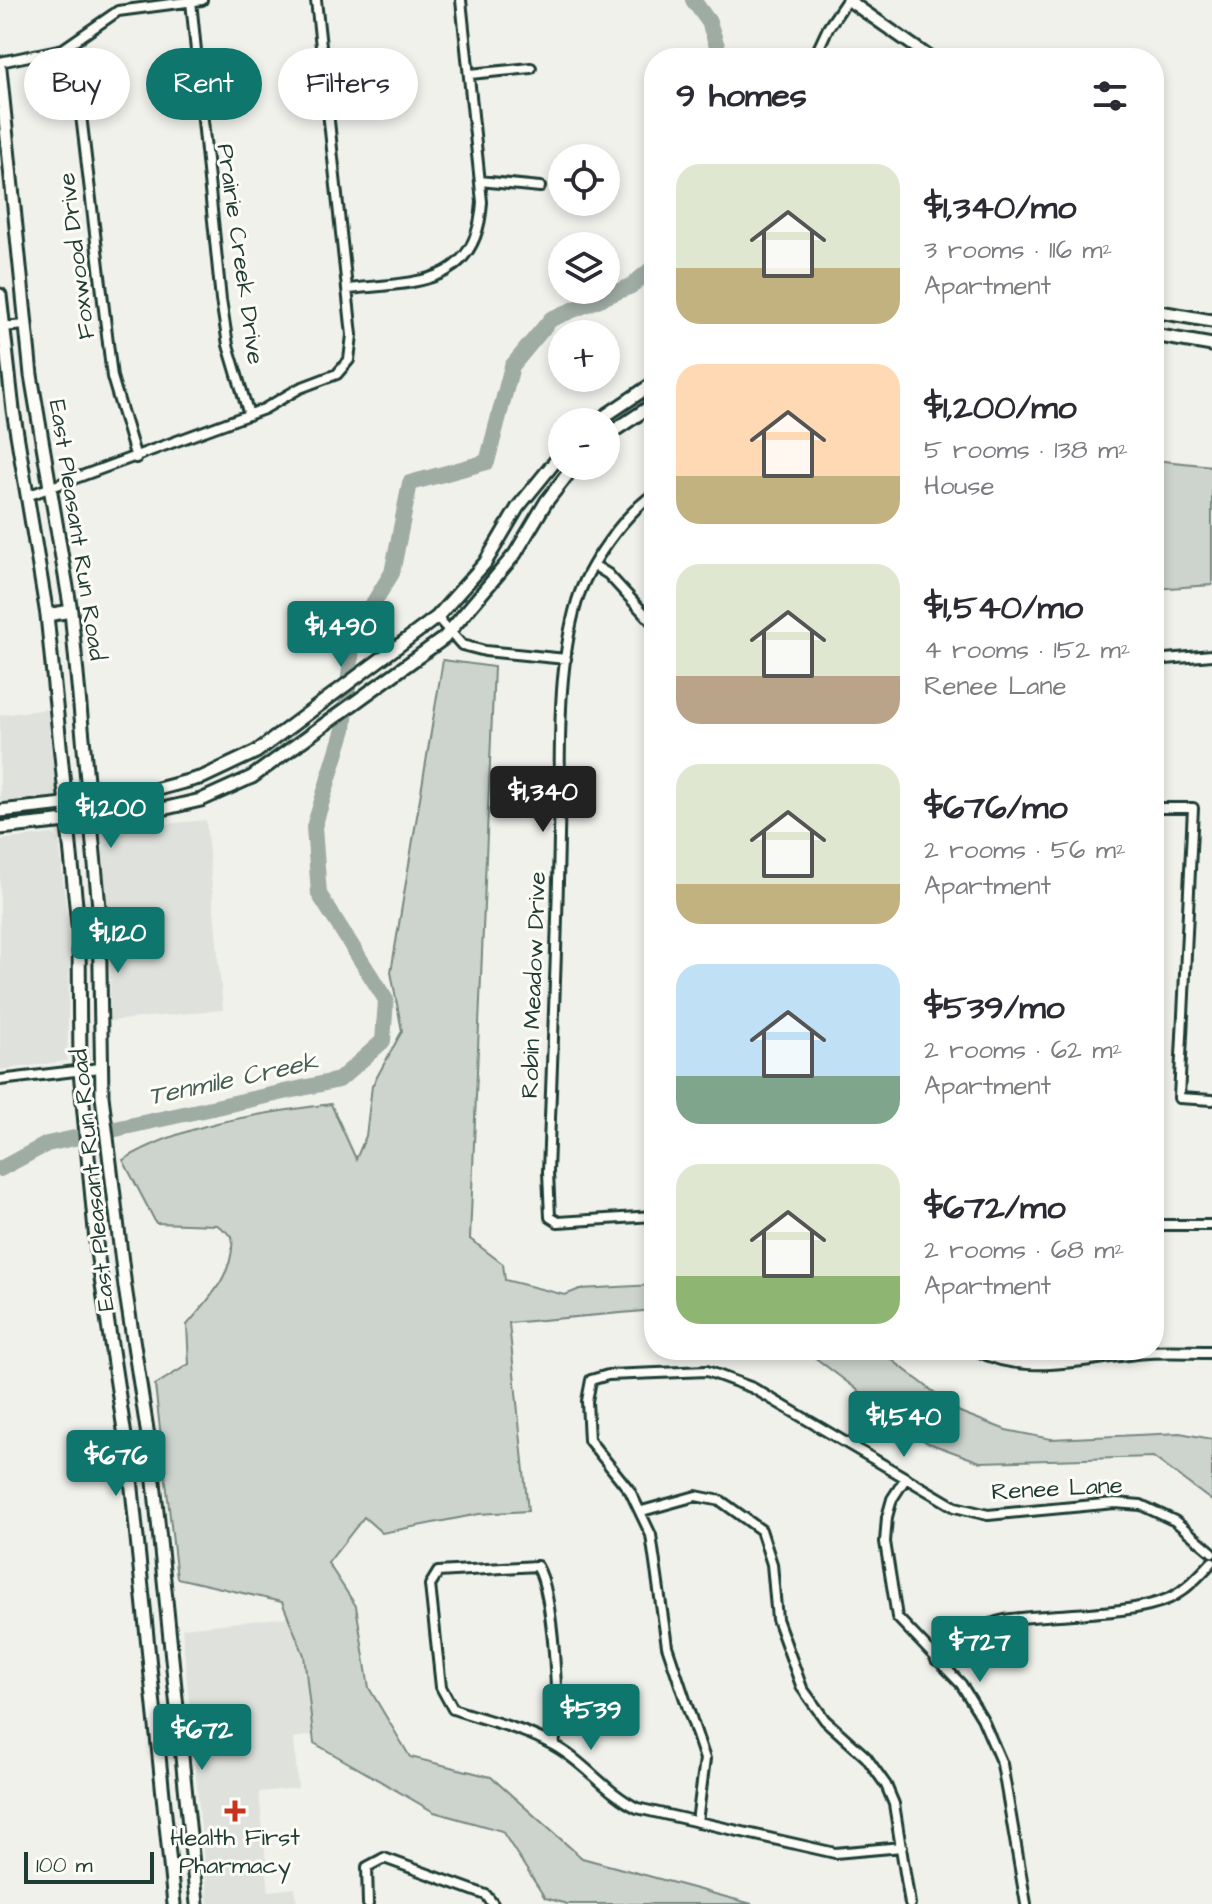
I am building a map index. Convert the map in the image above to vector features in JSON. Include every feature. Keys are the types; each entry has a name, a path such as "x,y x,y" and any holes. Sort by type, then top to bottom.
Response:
{"main road":[{"name":"East Pleasant Run Road","path":"0,69 27,325 71,611 99,932 102,1096 152,1462 197,1904"},
{"name":"East Pleasant Run Road","path":"0,295 2,327 47,615 79,935 80,1071 92,1193 130,1469 174,1904"},
{"path":"1164,313 1212,321"},
{"path":"1164,337 1212,345"},
{"path":"617,408 644,390"},
{"path":"620,427 644,411"},
{"path":"0,811 128,797 203,777 256,752 437,617 485,563 518,507 548,470"},
{"path":"0,828 91,820 201,800 252,777 299,746 450,631 515,554 563,480"},
{"path":"47,615 71,611"},
{"path":"79,935 99,932"},
{"path":"112,1355 135,1352"},
{"path":"144,1596 165,1593"},
{"path":"168,1836 191,1835"}],"street":[{"path":"64,48 118,11 202,0"},
{"path":"27,496 249,415 343,369 349,360 352,335 316,0"},
{"path":"347,289 441,277 460,263 473,245 481,223 480,181 461,0"},
{"path":"819,48 828,28 848,0 917,48"},
{"name":"Prairie Creek Drive","path":"191,1 221,300 228,345 249,415"},
{"path":"0,62 24,57"},
{"path":"470,74 531,68"},
{"name":"Foxwood Drive","path":"82,120 112,377 136,458"},
{"path":"480,181 540,187"},
{"path":"2,327 27,325"},
{"name":"Robin Meadow Drive","path":"644,504 617,530 578,598 566,659 550,1217 558,1222 570,1222 644,1217"},
{"path":"595,566 608,574 644,613"},
{"path":"437,617 462,645 485,651 566,659"},
{"path":"1164,659 1212,655"},
{"path":"1164,808 1193,808 1179,1098 1212,1100"},
{"path":"0,1080 100,1068"},
{"path":"1164,1225 1212,1225"},
{"path":"1164,1352 1212,1352"},
{"path":"1000,1360 1067,1360"},
{"name":"Renee Lane","path":"642,1511 589,1440 587,1401 591,1380 608,1375 707,1371 753,1388 955,1507 988,1515 1115,1503 1151,1507 1175,1521 1212,1552"},
{"path":"905,1479 892,1499 887,1517 889,1574 897,1617 961,1684 1002,1764 1026,1904"},
{"path":"697,1822 705,1759 667,1646 651,1535 642,1511 696,1496 721,1501 761,1530 772,1564 777,1619 802,1688 825,1720 866,1757 886,1785 902,1847 910,1904"},
{"path":"936,1660 963,1638 1003,1620 1122,1608 1169,1598 1212,1562"},
{"path":"554,1745 559,1720 546,1594 537,1566 438,1572 430,1585 441,1687 453,1709 514,1725 554,1745 578,1762 613,1796 637,1808 835,1853 902,1847"},
{"path":"368,1904 367,1867 384,1858 486,1895 493,1904"}],"shaded area":[{"path":"1164,461 1212,466 1212,585 1164,588"},
{"path":"443,660 494,667 470,1239 503,1264 505,1280 565,1295 580,1289 644,1286 644,1311 509,1323 528,1511 479,1514 382,1533 364,1517 328,1563 356,1606 369,1688 410,1757 491,1777 582,1858 752,1904 567,1904 545,1898 502,1831 434,1812 314,1743 304,1655 282,1602 177,1578 155,1385 189,1364 187,1325 212,1295 225,1273 230,1261 232,1236 217,1225 156,1223 123,1160 147,1147 198,1128 250,1116 331,1104 356,1159 366,1136 372,1086 402,1031 391,972"},
{"path":"47,709 57,800 0,805 0,715"},
{"path":"206,820 223,1010 110,1021 110,940 101,830"},
{"path":"52,834 59,839 70,947 67,1061 0,1070 0,840"},
{"path":"818,1360 892,1360 960,1412 1006,1430 1051,1439 1180,1433 1212,1439 1212,1501 1153,1457 980,1462 926,1442"},
{"path":"288,1617 304,1655 313,1735 294,1738 298,1788 259,1792 269,1891 295,1888 297,1904 208,1904 182,1628"}],"waterway":[{"name":"Tenmile Creek","path":"693,0 709,22 718,48"},
{"name":"Tenmile Creek","path":"0,1169 47,1144 339,1080 383,1041 386,1000 319,894 314,827 344,729 353,636 392,573 410,483 487,462 512,366 551,319 631,286 644,275"}],"place":[{"name":"Health First Pharmacy","path":"235,1811"}]}
